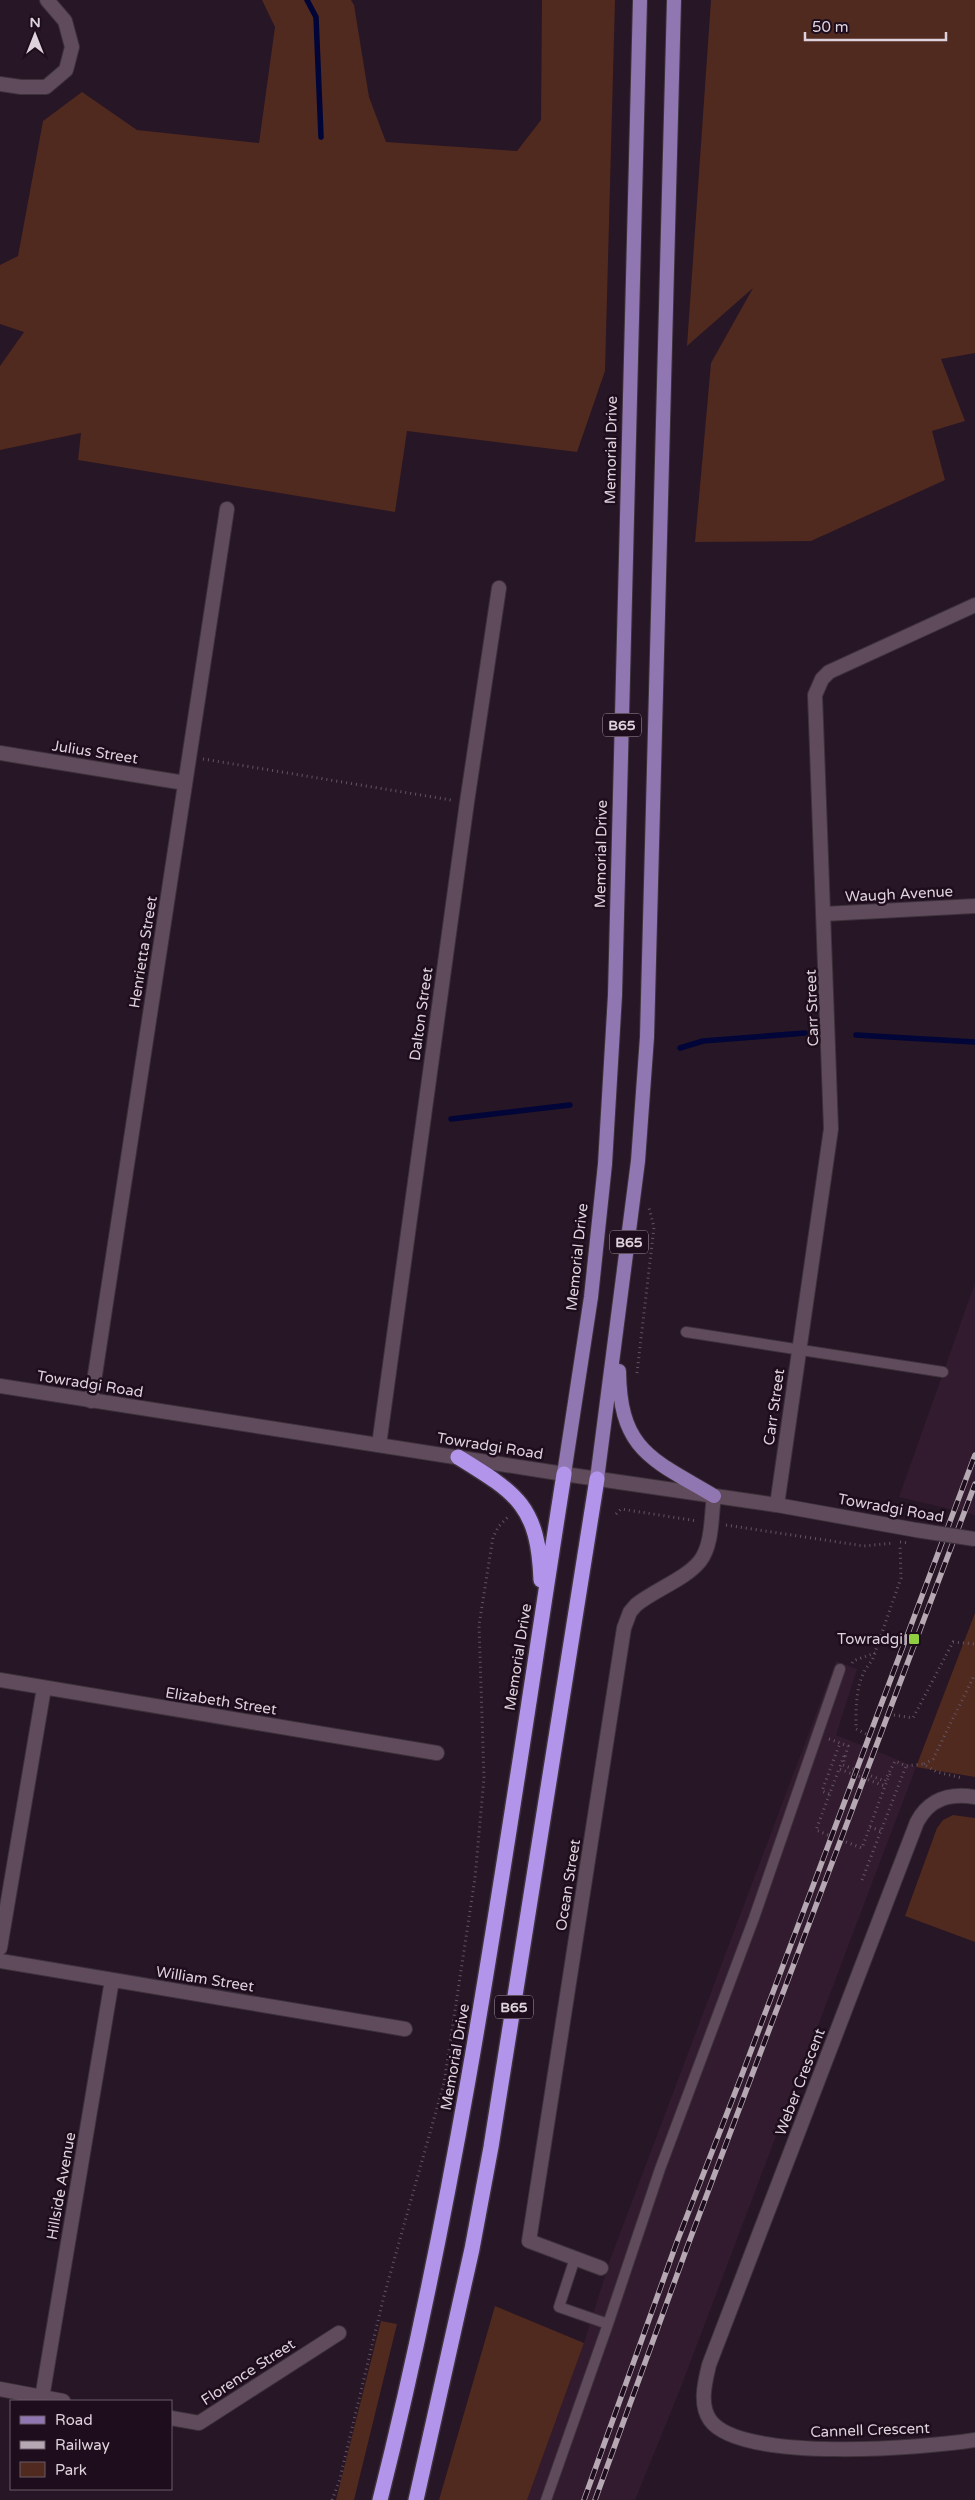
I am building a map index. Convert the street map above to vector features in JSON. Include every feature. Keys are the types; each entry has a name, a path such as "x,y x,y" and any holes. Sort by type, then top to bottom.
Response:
{"highway":[{"path":"458,1458 506,1488 516,1497 531,1520 540,1556 541,1624"},
{"name":"Memorial Drive","path":"380,2500 419,2333 456,2148 478,2023 564,1474"},
{"name":"B65","path":"416,2500 472,2249 492,2138 597,1479"}],"main road":[{"name":"Memorial Drive","path":"564,1474 591,1297 605,1164 614,1005 640,0"},
{"name":"B65","path":"597,1479 619,1323 638,1161 648,1037 674,0"},
{"path":"619,1323 621,1405 629,1432 644,1453 714,1496"}],"street":[{"path":"0,84 21,88 46,87 66,70 72,47 65,21 47,0"},
{"name":"Henrietta Street","path":"92,1401 227,509"},
{"name":"Dalton Street","path":"378,1445 467,802 499,588"},
{"name":"Carr Street","path":"777,1505 831,1129 824,914 814,715 818,687 829,672 838,667 975,605"},
{"name":"Julius Street","path":"0,754 185,783"},
{"name":"Waugh Avenue","path":"824,914 975,906"},
{"name":"Towradgi Road","path":"0,1386 458,1458 777,1505 975,1539"},
{"name":"Ocean Street","path":"601,2268 529,2241 624,1628 630,1612 636,1605 700,1560 708,1541 714,1496"},
{"name":"Elizabeth Street","path":"0,1680 437,1753"},
{"path":"0,1948 44,1688"},
{"name":"Weber Crescent","path":"711,2421 705,2409 704,2393 709,2365 917,1822 922,1812 939,1799 950,1796 975,1797"},
{"name":"William Street","path":"0,1961 405,2029"},
{"name":"Hillside Avenue","path":"42,2398 112,1980"},
{"name":"Florence Street","path":"172,2418 199,2423 339,2333"},
{"path":"0,2389 56,2400"},
{"name":"Cannell Crescent","path":"711,2421 723,2430 741,2437 810,2450 840,2450 975,2440"}],"lane":[{"path":"686,1332 943,1372"},
{"path":"546,2500 660,2169 754,1918 840,1670"},
{"path":"575,2258 560,2307 608,2324"}],"path":[{"path":"188,757 467,802"},
{"path":"636,1377 654,1227"},
{"path":"616,1514 621,1509 864,1546 900,1542 901,1578 872,1661 864,1669 856,1702 856,1729 866,1734"},
{"path":"332,2500 339,2482 384,2296 444,2084 475,1878 484,1778 479,1625 495,1531 514,1512"},
{"path":"894,1715 913,1718 953,1642 975,1644"},
{"path":"846,1842 862,1848 895,1761 906,1766 923,1764 933,1759 975,1674"},
{"path":"829,1794 822,1791 840,1743"},
{"path":"828,1835 816,1830 844,1756 843,1765 853,1769"},
{"path":"923,1764 937,1772 969,1780"},
{"path":"862,1880 906,1766"},
{"path":"839,1769 885,1786"},
{"path":"871,1776 885,1781 890,1774"},
{"path":"870,1826 881,1831"}],"shaded area":[{"path":"975,1283 975,1515 899,1497"},
{"path":"836,1661 857,1669 836,1735 916,1767 679,2392 635,2500 527,2500 584,2343 610,2260"}],"green space":[{"path":"262,0 351,0 354,5 369,97 386,142 517,151 541,120 542,0 615,0 605,371 577,452 407,431 395,512 78,460 81,433 0,450 0,366 24,332 0,324 0,265 18,256 43,121 82,92 137,130 259,143 275,27"},
{"path":"711,0 975,0 975,353 941,359 965,421 932,431 945,480 811,541 695,542 711,363 753,288 687,346"},
{"path":"975,1613 975,1777 916,1767"},
{"path":"953,1815 975,1818 975,1942 905,1916 937,1828 943,1820"},
{"path":"495,2306 584,2343 527,2500 439,2500"},
{"path":"381,2321 397,2324 354,2500 336,2500"}],"waterway":[{"path":"307,0 316,17 321,137"},
{"path":"680,1048 703,1041 805,1033"},
{"path":"856,1035 975,1042"},
{"path":"451,1119 570,1105"}],"railway":[{"path":"584,2500 678,2239 740,2080 975,1455"},
{"path":"595,2500 689,2242 975,1484"}],"place":[{"name":"Towradgi","path":"914,1639"}]}
